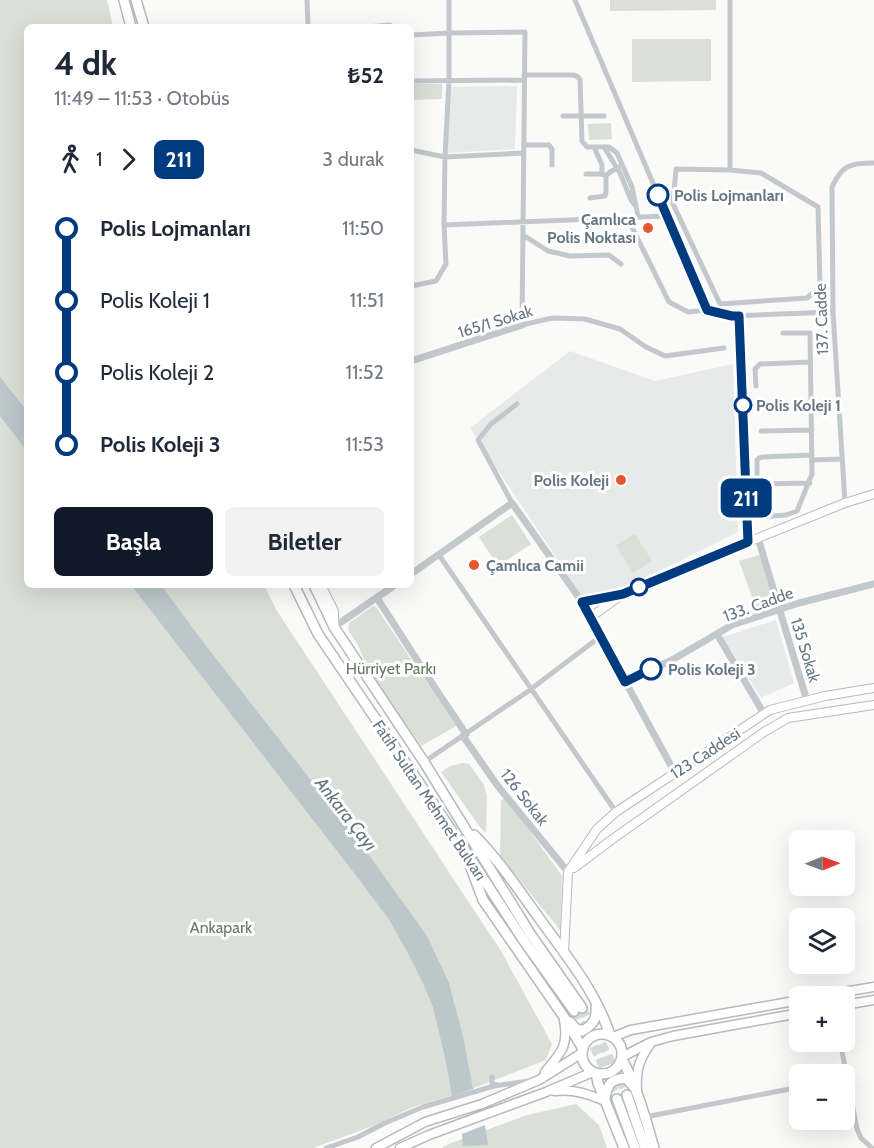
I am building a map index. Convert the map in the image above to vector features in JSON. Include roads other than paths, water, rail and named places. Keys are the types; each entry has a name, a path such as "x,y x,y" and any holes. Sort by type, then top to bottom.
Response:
{"highway":[{"path":"124,0 129,24"},
{"path":"136,0 143,24"},
{"name":"Fatih Sultan Mehmet Bulvarı","path":"295,588 318,634 524,941 578,1010 424,762 334,627 315,588"},
{"path":"461,821 492,854 564,953 595,1001 611,1036 621,1046 622,1058 637,1092 654,1148"},
{"path":"464,849 483,900 564,1017 583,1051"},
{"path":"564,1017 575,1028 582,1031 590,1027 596,1017 595,1001"},
{"path":"611,1036 595,1035 585,1043 584,1062 588,1068 605,1074 616,1069 622,1058"},
{"path":"595,1072 624,1148"},
{"path":"605,1101 608,1088 616,1078 626,1078 637,1092"},
{"path":"627,1095 645,1148"},
{"path":"617,1099 635,1148"}],"main road":[{"path":"582,602 623,594 845,503 874,494"},
{"path":"322,588 334,611 334,627"},
{"path":"591,617 623,594"},
{"name":"123 Caddesi","path":"568,872 597,829 616,812 770,710 825,696 874,688"},
{"name":"123 Caddesi","path":"568,872 718,764 788,718 874,705"},
{"path":"564,953 568,872"},
{"path":"855,990 874,987"},
{"path":"855,1003 874,1000"},
{"path":"611,1036 631,1030 789,1002"},
{"path":"622,1058 651,1042 707,1029 789,1015"},
{"path":"539,1079 553,1063 565,1043 567,1034 564,1017"},
{"path":"637,1092 638,1064 651,1042"},
{"path":"376,1148 425,1122 482,1104 539,1079 583,1051"},
{"path":"404,1147 429,1135 595,1072"},
{"path":"546,1092 578,1091 605,1101"}],"street":[{"path":"307,0 308,24"},
{"path":"414,285 436,281 446,264 444,225 449,0"},
{"path":"575,0 707,310"},
{"path":"730,0 730,170"},
{"path":"414,35 525,32 522,325"},
{"path":"414,81 578,76 582,141 587,147 609,147 615,150 620,167 632,187 638,216"},
{"path":"563,116 604,116"},
{"path":"524,145 549,145 552,149 552,165"},
{"path":"590,198 606,194 603,165 594,147"},
{"path":"414,151 445,157 524,153"},
{"name":"137. Cadde","path":"845,503 833,312 832,187 837,176 845,167 856,163 874,163"},
{"path":"586,174 604,175 620,167"},
{"path":"676,169 760,173 818,207 819,287 807,298 720,304 673,204 676,169"},
{"path":"444,225 667,216"},
{"path":"627,217 669,302 688,312 707,310 732,316 833,312"},
{"path":"524,235 548,251 570,256 609,255 621,264"},
{"path":"807,298 808,313"},
{"path":"739,316 748,542"},
{"name":"165/1 Sokak","path":"414,360 522,325 552,318 585,319 620,329 646,348 665,356 724,348"},
{"path":"758,517 786,515 797,511 812,474 810,333 783,333"},
{"path":"756,386 755,369 760,364 811,362"},
{"path":"516,404 491,424 478,440 512,503 591,617 675,773"},
{"path":"761,430 812,430"},
{"path":"810,483 760,484 757,460 760,457 842,459"},
{"path":"414,572 512,503"},
{"name":"135 Sokak","path":"758,538 807,701"},
{"path":"439,555 616,812"},
{"name":"133. Cadde","path":"625,682 672,660 732,625 780,609 874,584"},
{"path":"334,627 391,588"},
{"name":"126 Sokak","path":"377,598 497,785 568,872"},
{"path":"717,634 764,714"},
{"path":"424,762 530,689 601,636"},
{"path":"492,1077 492,1084 500,1086"},
{"path":"326,1148 358,1137 406,1114 452,1099 500,1086 539,1079"},
{"path":"645,1117 789,1089"},
{"path":"855,1120 861,1138 873,1148"}],"tunnel":[{"path":"582,1008 627,1095"},
{"path":"574,1011 599,1056 617,1099"}],"place":[{"name":"Polis Lojmanları","path":"658,195"},
{"name":"Çamlıca Polis Noktası","path":"648,228"},
{"name":"Polis Koleji 1","path":"743,405"},
{"name":"Polis Koleji","path":"621,480"},
{"name":"Çamlıca Camii","path":"474,565"},
{"name":"Polis Koleji 3","path":"651,669"}],"park label":[{"name":"Hürriyet Parkı","path":"391,668"},
{"name":"Ankapark","path":"221,927"}],"water label":[{"name":"Ankara Çayı","path":"346,814"}]}
